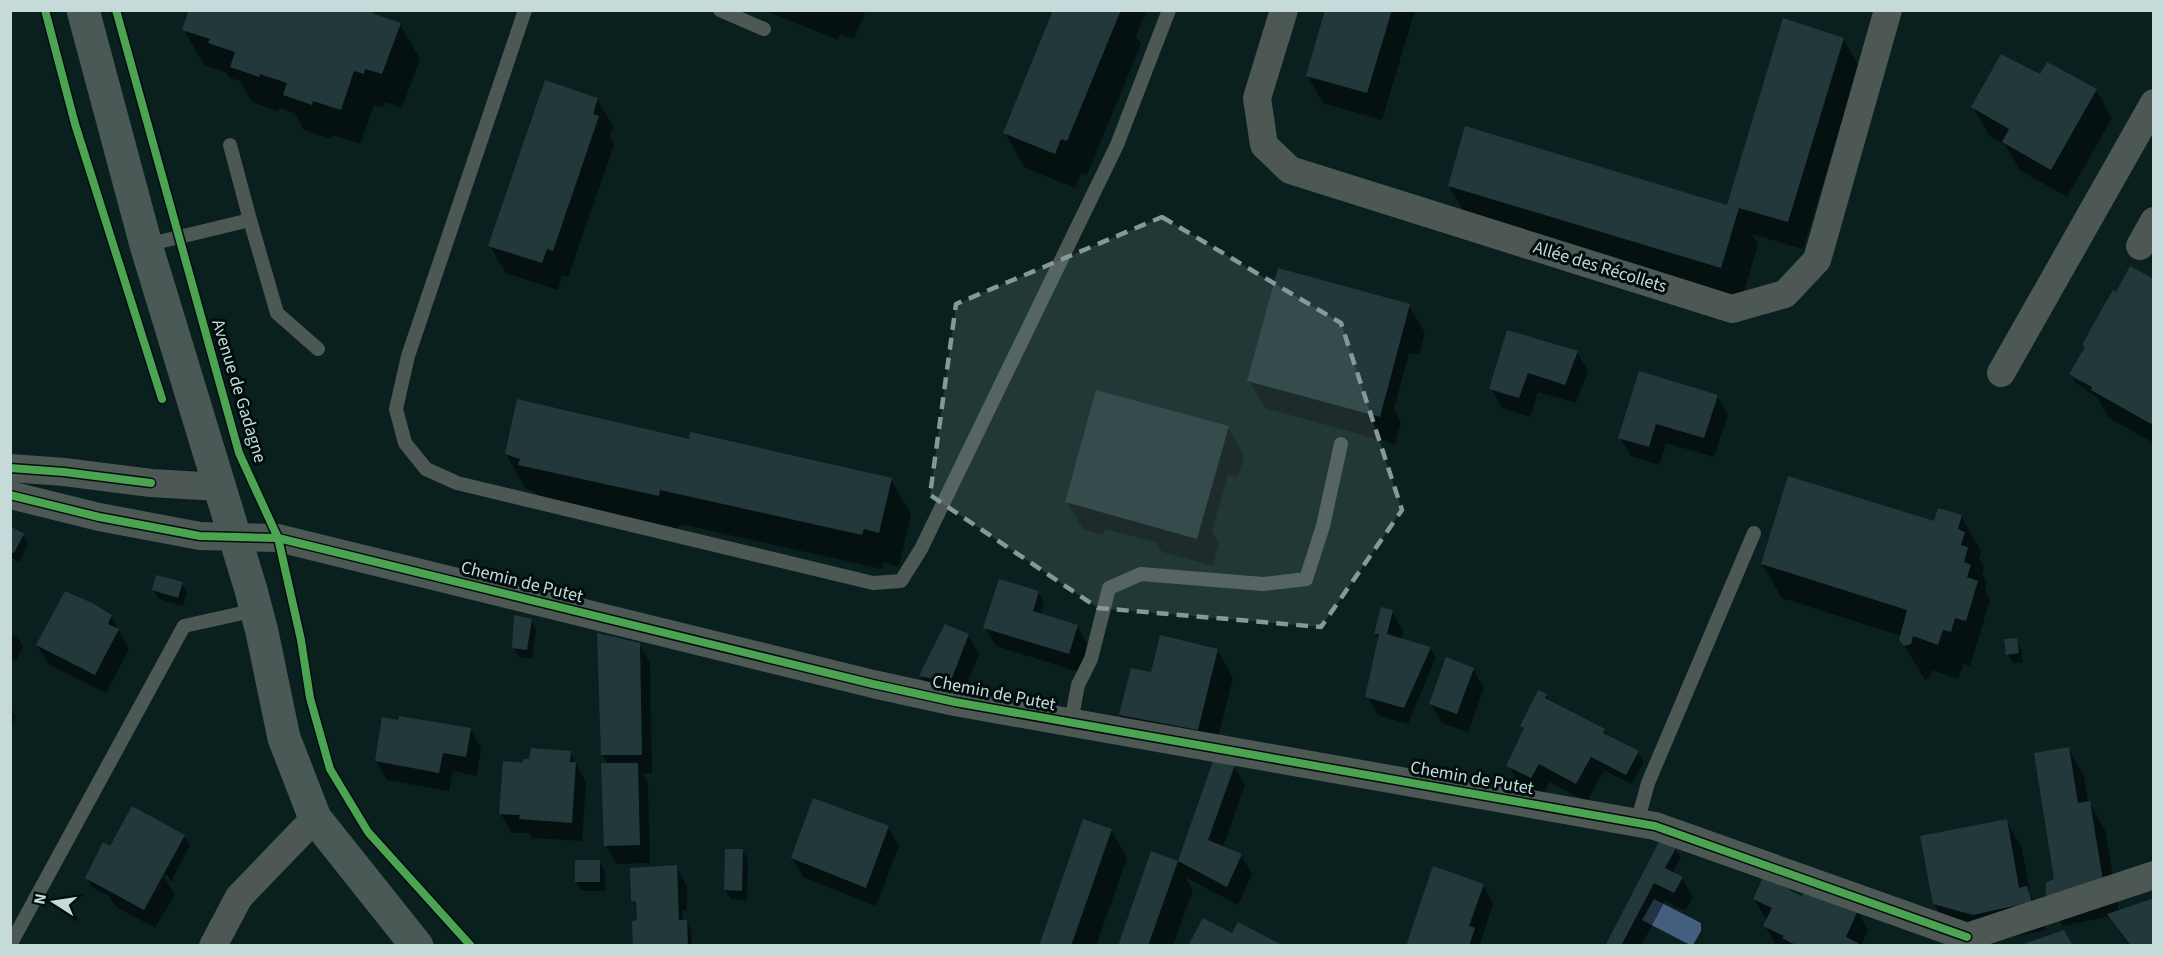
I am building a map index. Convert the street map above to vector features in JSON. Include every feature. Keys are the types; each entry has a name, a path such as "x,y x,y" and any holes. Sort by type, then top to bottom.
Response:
{"main road":[{"path":"82,10 147,245 256,610 284,738 315,818 417,945"}],"street":[{"name":"Allée des Récollets","path":"1284,10 1257,98 1264,146 1290,170 1732,309 1785,294 1817,260 1888,10"},
{"path":"2001,373 2154,103"},
{"path":"2140,246 2154,221"},
{"path":"10,468 64,471 151,483 219,487"},
{"name":"Chemin de Putet","path":"10,495 141,526 200,536 278,538 873,684 955,702 1655,826 1963,941"},
{"path":"213,945 239,897 315,818"},
{"path":"1963,941 2154,875"}],"lane":[{"path":"525,10 408,356 396,409 405,443 426,468 457,483 873,583 901,581 921,549 1117,145 1169,10"},
{"path":"720,10 764,29"},
{"path":"230,145 249,220 277,313 318,348"},
{"path":"147,245 249,220"},
{"path":"1071,722 1078,685 1091,659 1109,588 1141,574 1263,584 1306,579 1323,526 1341,444"},
{"path":"1637,823 1648,783 1754,533"},
{"path":"10,945 184,626 256,610"}],"highlighted area":[{"path":"1162,217 1341,323 1402,510 1321,627 1098,608 930,495 956,304"}],"water":[{"path":"1654,899 1701,923 1701,931 1693,945 1642,920"}],"building":[{"path":"189,10 374,10 372,13 401,23 382,74 365,69 364,74 354,71 341,110 313,101 312,105 283,95 287,83 230,67 235,52 208,43 210,39 182,30"},
{"path":"1053,10 1121,10 1067,141 1061,139 1055,154 1003,133"},
{"path":"1325,10 1392,10 1367,93 1306,76"},
{"path":"1783,18 1844,38 1788,222 1739,208 1721,268 1448,186 1465,126 1727,205"},
{"path":"2001,54 2040,74 2047,62 2097,89 2051,170 2002,142 2009,129 1971,107"},
{"path":"545,80 598,98 593,114 599,116 553,251 547,249 542,263 488,246"},
{"path":"2130,266 2154,279 2154,421 2151,424 2091,390 2092,387 2069,374 2085,347 2082,345 2098,316 2113,290 2116,292"},
{"path":"1278,268 1410,304 1380,417 1247,381"},
{"path":"1507,330 1578,351 1565,385 1528,373 1519,398 1489,389"},
{"path":"1639,371 1718,395 1704,438 1656,424 1649,447 1618,438"},
{"path":"1096,390 1229,426 1197,539 1065,502"},
{"path":"517,399 689,439 690,432 892,478 879,533 864,529 862,535 660,490 659,496 518,465 520,459 505,454"},
{"path":"1788,476 1934,521 1938,508 1962,515 1958,529 1965,532 1961,545 1968,547 1964,562 1971,565 1967,577 1978,581 1966,621 1955,618 1951,632 1943,630 1938,645 1913,636 1911,644 1904,646 1899,640 1907,610 1761,564"},
{"path":"10,526 24,534 14,553 10,552"},
{"path":"156,575 183,582 178,598 152,590"},
{"path":"999,579 1039,591 1033,611 1078,625 1069,654 983,628"},
{"path":"65,591 112,615 108,624 119,629 95,675 36,645"},
{"path":"1381,607 1393,610 1387,634 1431,647 1404,708 1365,697 1379,634 1374,634"},
{"path":"514,615 532,619 527,650 512,648"},
{"path":"945,624 969,634 950,683 919,676"},
{"path":"597,633 640,643 642,755 601,755"},
{"path":"1160,635 1218,649 1198,730 1119,715 1131,668 1151,672"},
{"path":"2017,638 2019,653 2006,655 2004,639"},
{"path":"1446,657 1474,668 1457,714 1429,704"},
{"path":"1538,690 1547,694 1545,698 1605,729 1603,733 1639,751 1626,775 1591,757 1576,784 1539,764 1531,778 1506,766 1524,728 1520,726"},
{"path":"399,716 471,728 466,757 443,753 439,773 375,761 382,717 398,720"},
{"path":"2069,747 2078,803 2090,801 2104,887 2046,899 2046,883 2054,879 2034,753"},
{"path":"531,748 571,751 570,762 576,762 572,823 519,819 520,815 499,814 503,761 523,763 523,759 529,759"},
{"path":"1213,761 1235,765 1208,840 1242,854 1227,887 1178,861"},
{"path":"601,763 638,763 640,845 604,846"},
{"path":"813,798 889,826 866,888 791,858"},
{"path":"132,806 185,835 144,910 85,878 103,842 110,846"},
{"path":"1083,819 1112,829 1071,946 1039,946"},
{"path":"2007,819 2019,888 2027,886 2032,902 1973,915 1933,904 1920,836"},
{"path":"1659,842 1676,848 1665,868 1683,877 1674,893 1654,883 1621,946 1605,946"},
{"path":"725,849 743,849 742,891 724,890"},
{"path":"1151,851 1178,861 1148,946 1118,946"},
{"path":"575,860 600,860 600,882 575,882"},
{"path":"677,865 679,920 687,920 688,946 633,946 632,921 637,920 636,902 631,901 630,868"},
{"path":"1433,866 1484,884 1469,926 1475,928 1469,946 1406,946"},
{"path":"1763,877 1787,886 1789,890 1801,896 1805,892 1858,910 1846,937 1858,943 1857,946 1798,946 1763,926 1772,908 1753,899"},
{"path":"2152,899 2154,946 2131,946 2107,914"},
{"path":"1203,918 1232,933 1238,922 1284,946 1188,946"},
{"path":"2064,930 2073,946 2020,946 2026,943"}],"cycle path":[{"path":"45,10 75,124 162,399"},
{"name":"Avenue de Gadagne","path":"116,10 239,453 278,538 301,640 310,698 330,769 368,832 471,946"},
{"path":"10,468 151,483"},
{"path":"10,495 99,517 200,536 278,538 873,684 955,702 1655,826 1967,937"}]}
